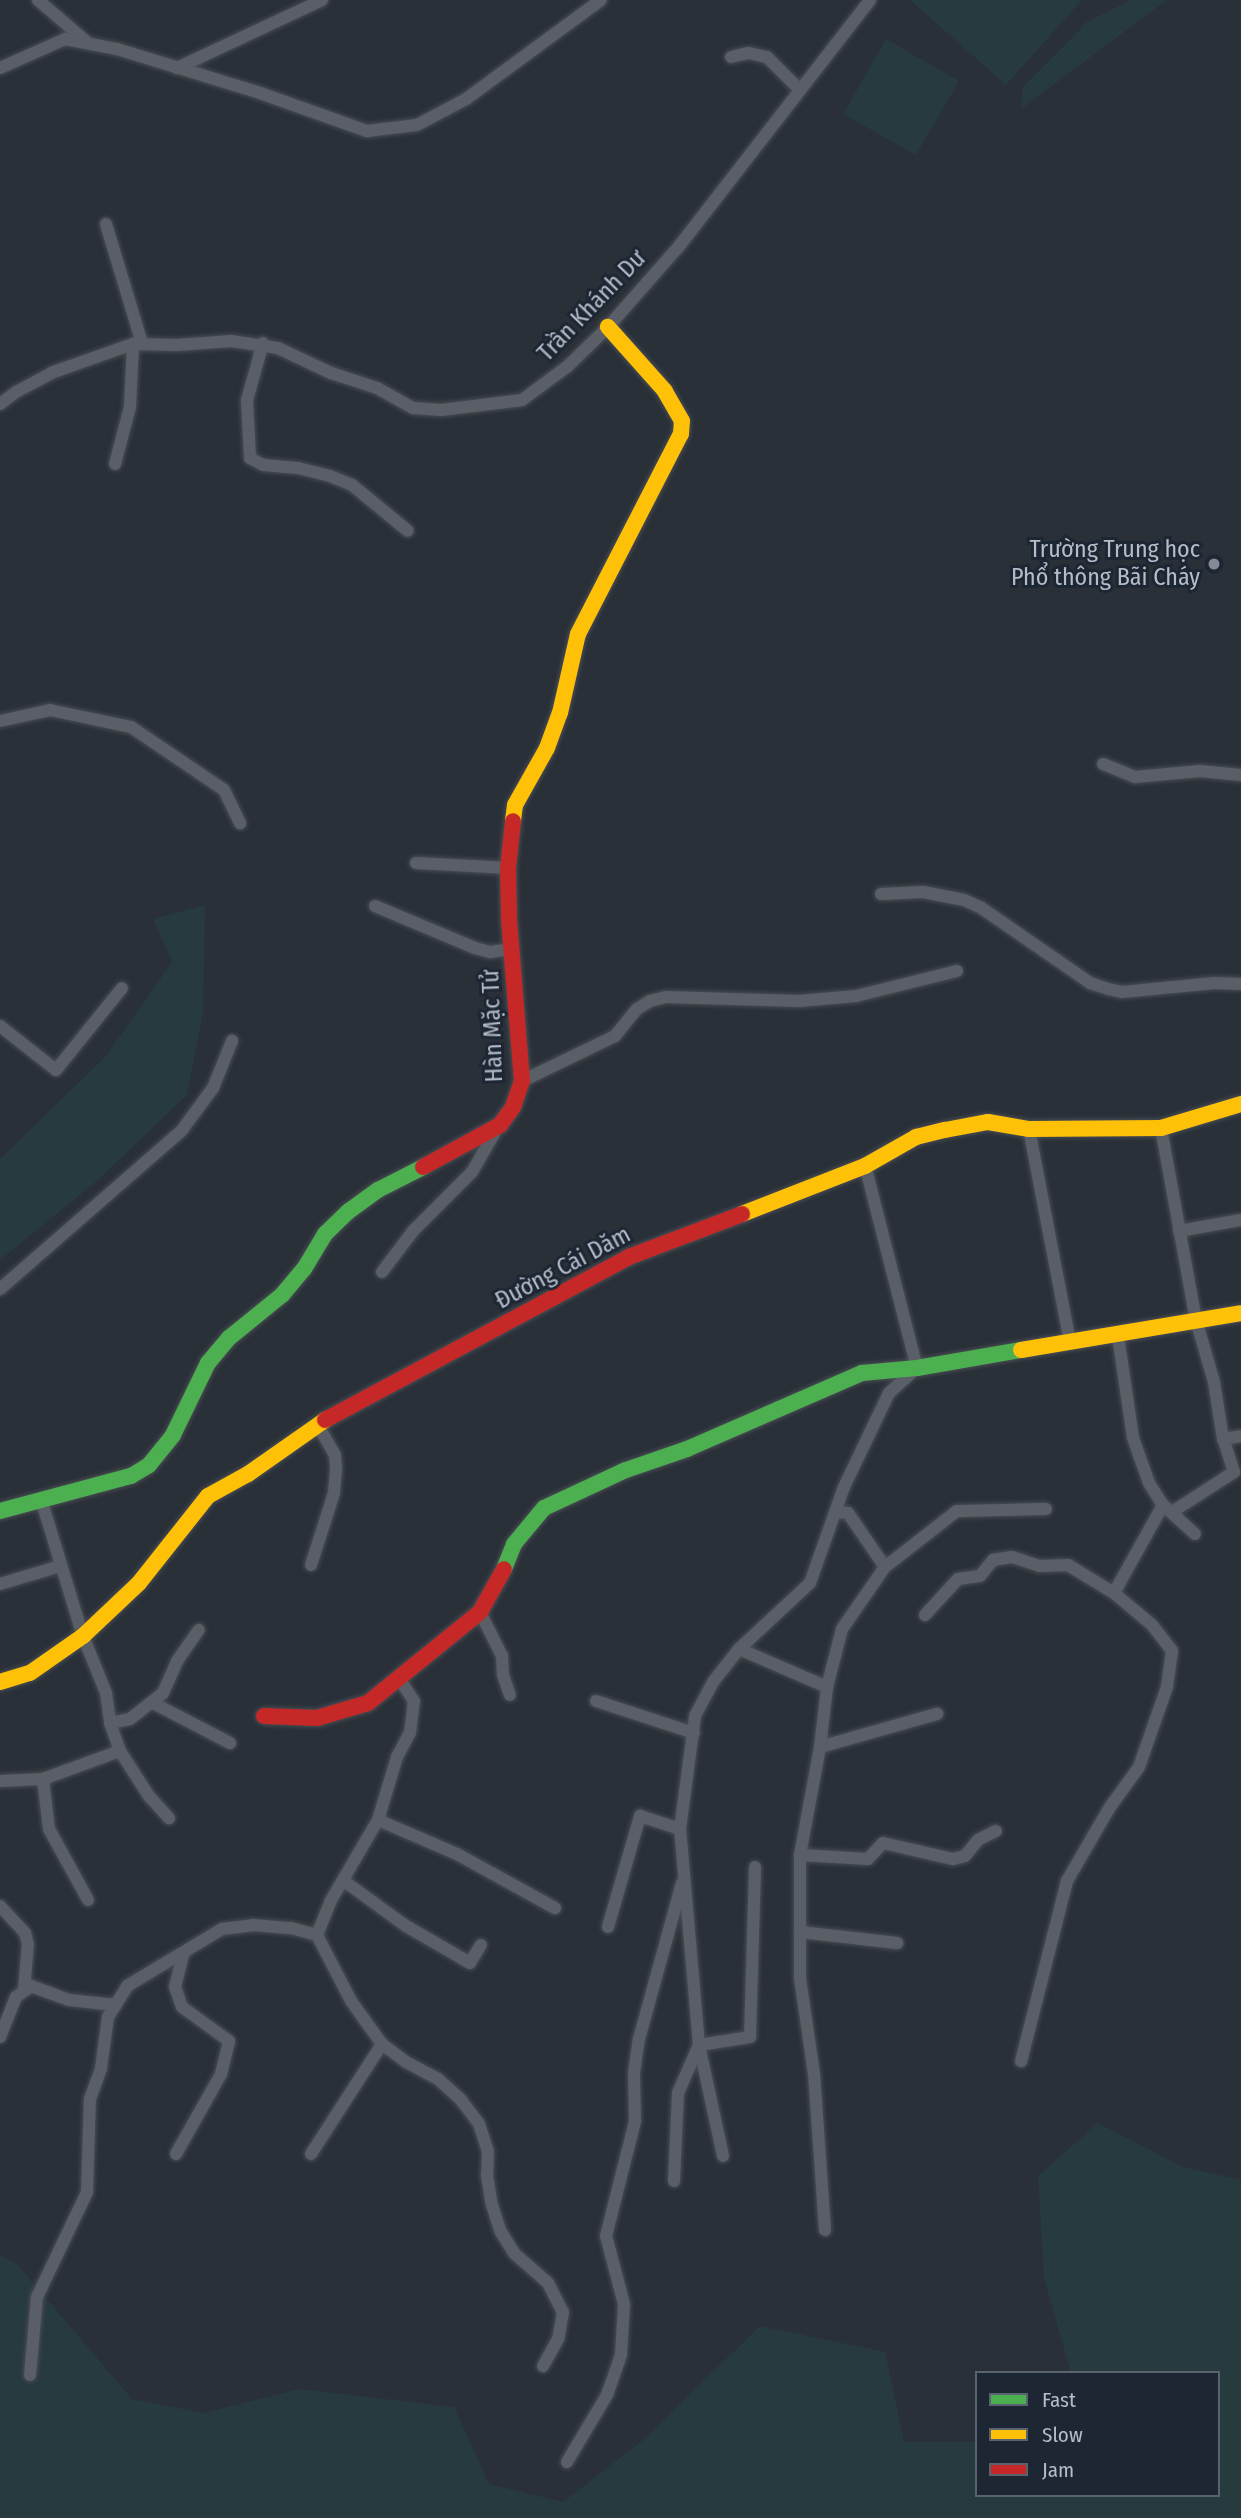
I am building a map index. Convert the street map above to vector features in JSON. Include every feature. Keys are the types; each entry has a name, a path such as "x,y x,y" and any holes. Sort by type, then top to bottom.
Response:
{"street":[{"path":"38,0 88,44"},
{"path":"177,68 322,0"},
{"path":"0,68 65,39 177,68 367,131 417,125 466,99 601,0"},
{"name":"Trần Khánh Dư","path":"0,404 51,373 137,343 263,343 331,373 377,388 413,408 441,410 522,400 568,366 608,327 680,244 870,0"},
{"path":"731,57 749,53 767,57 800,90"},
{"path":"106,224 137,343 130,407 115,464"},
{"name":"Hàn Mặc Tử","path":"0,1511 131,1476 149,1465 173,1436 208,1363 229,1338 282,1295 304,1269 325,1234 349,1211 378,1190 469,1144 500,1125 513,1107 522,1081 508,868 516,805 547,748 560,713 578,634 681,434 682,421 664,391 608,327"},
{"path":"263,343 247,400 250,458 263,466 298,468 352,485 408,531"},
{"path":"0,721 50,710 131,727 224,790 240,823"},
{"path":"1102,764 1135,776 1200,771 1241,775"},
{"path":"416,863 508,868"},
{"path":"881,894 923,892 964,900 980,907 1090,983 1108,989 1122,992 1215,983 1241,984"},
{"path":"375,906 475,948 490,951 512,949"},
{"path":"522,1081 615,1036 637,1009 650,1001 666,997 799,1001 856,996 957,971"},
{"path":"0,1026 56,1070 122,988"},
{"path":"0,1289 182,1130 213,1088 232,1041"},
{"name":"Đường Cái Dăm","path":"0,1682 30,1673 83,1636 139,1583 208,1496 248,1474 317,1424 628,1256 865,1166 916,1137 988,1122 1029,1129 1161,1128 1241,1104"},
{"path":"382,1272 413,1231 472,1172 500,1125"},
{"path":"1114,1593 1167,1509 1238,1476 1223,1439 1214,1382 1196,1320 1161,1128"},
{"path":"1029,1129 1070,1341"},
{"path":"865,1166 917,1368"},
{"path":"1179,1231 1241,1220"},
{"path":"264,1716 317,1718 345,1712 368,1703 480,1612 500,1581 514,1544 544,1508 626,1470 688,1450 831,1384 862,1373 917,1368 1241,1313"},
{"path":"1118,1336 1133,1438 1149,1483 1167,1509 1195,1534"},
{"path":"723,2156 699,2045 680,1829 695,1716 713,1682 739,1649 810,1583 844,1487 889,1393 917,1368"},
{"path":"311,1565 334,1493 336,1468 335,1455 317,1424"},
{"path":"1223,1439 1241,1436"},
{"path":"41,1499 83,1636 106,1693 110,1723 120,1751 149,1796 169,1818"},
{"path":"825,2230 814,2074 800,1978 800,1855 820,1747 827,1687 842,1629 885,1567 957,1511 1046,1509"},
{"path":"835,1512 848,1513 885,1567"},
{"path":"925,1615 958,1579 980,1576 993,1560 1012,1557 1039,1566 1068,1565 1114,1593 1152,1625 1172,1651 1167,1687 1139,1767 1110,1807 1067,1881 1021,2061"},
{"path":"0,1584 60,1566"},
{"path":"480,1612 502,1656 503,1675 510,1695"},
{"path":"110,1723 130,1719 163,1693 177,1661 199,1630"},
{"path":"739,1649 827,1687"},
{"path":"317,1935 330,1902 378,1819 397,1757 410,1733 414,1700 398,1677"},
{"path":"596,1701 694,1733"},
{"path":"153,1703 230,1743"},
{"path":"820,1747 937,1714"},
{"path":"0,1781 43,1779 120,1751"},
{"path":"43,1779 50,1829 88,1900"},
{"path":"608,1927 640,1816 680,1829"},
{"path":"378,1819 457,1854 555,1908"},
{"path":"800,1855 868,1859 883,1843 953,1859 965,1856 978,1840 996,1831"},
{"path":"699,2045 750,2037 754,1867"},
{"path":"567,2462 607,2395 621,2355 624,2304 606,2236 635,2121 634,2073 639,2039 685,1873"},
{"path":"344,1881 407,1926 470,1963 481,1945"},
{"path":"0,1906 25,1933 24,1990"},
{"path":"30,2375 37,2297 87,2192 90,2099 102,2067 108,2017 127,1986 222,1929 253,1925 291,1928 317,1935 351,2001 382,2044 405,2062 439,2079 461,2100 479,2124 488,2151 487,2175 492,2205 501,2232 515,2254 548,2283 564,2312 558,2339 543,2366"},
{"path":"800,1932 897,1943"},
{"path":"176,2154 221,2074 229,2041 182,2007 175,1987 183,1954"},
{"path":"0,2037 16,1997 32,1986 69,2000 116,2006"},
{"path":"311,2154 382,2044"},
{"path":"674,2181 678,2093 699,2045"}],"green space":[{"path":"910,0 1082,0 1006,85"},
{"path":"1131,0 1167,0 1021,109 1023,87 1087,22"},
{"path":"886,39 959,81 916,155 843,114"},
{"path":"205,905 203,1012 187,1095 98,1180 0,1260 0,1159 106,1056 172,962 153,919"},
{"path":"1098,2123 1183,2167 1241,2180 1241,2518 0,2518 0,2255 17,2264 132,2399 204,2413 299,2389 454,2407 489,2484 563,2502 642,2441 760,2326 885,2352 904,2442 975,2442 975,2497 1220,2497 1220,2371 1070,2371 1044,2278 1038,2176"}],"traffic: fast":[{"path":"0,1511 131,1476 149,1465 173,1435 208,1363 229,1338 282,1295 304,1269 325,1234 349,1211 378,1190 423,1167"},
{"path":"504,1569 514,1544 544,1508 626,1470 687,1449 862,1373 917,1368 1021,1350"}],"traffic: slow":[{"path":"513,821 515,805 547,748 560,713 578,634 681,434 682,421 665,391 608,327"},
{"path":"742,1214 865,1166 916,1137 945,1130 988,1122 1029,1129 1161,1128 1241,1104"},
{"path":"1021,1350 1241,1313"},
{"path":"0,1682 30,1673 83,1636 139,1583 208,1496 248,1474 325,1420"}],"traffic: jam":[{"path":"423,1167 500,1125 513,1107 522,1081 509,918 508,868 513,821"},
{"path":"325,1420 629,1257 742,1214"},
{"path":"264,1716 317,1718 368,1703 480,1612 504,1569"}],"place":[{"name":"Trường Trung học Phổ thông Bãi Cháy","path":"1214,564"}]}
